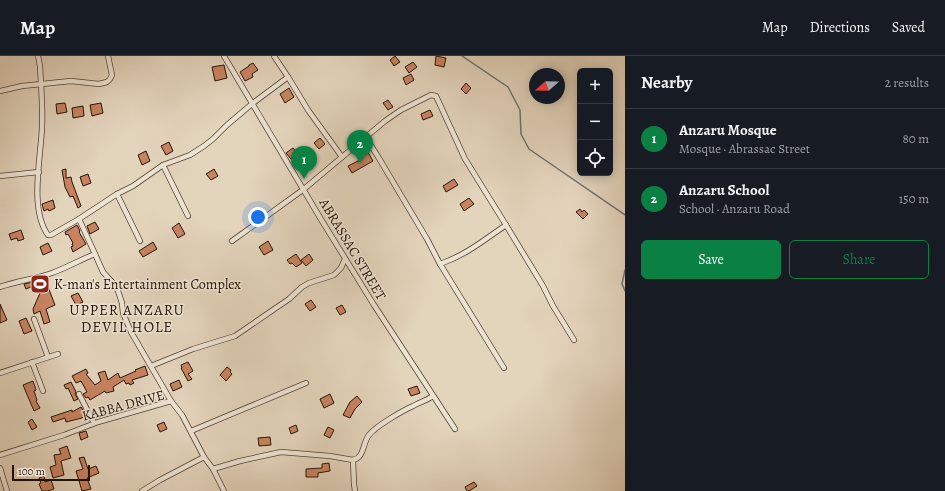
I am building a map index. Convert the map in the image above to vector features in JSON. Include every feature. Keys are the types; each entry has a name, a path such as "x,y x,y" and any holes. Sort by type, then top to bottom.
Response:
{"street":[{"path":"38,56 40,66 42,126 37,198 40,216 48,235 51,235 79,219 117,194 133,186 163,165 190,155 204,146 253,103 288,77"},
{"path":"0,91 22,86 71,81 99,84 107,82 112,75 108,56"},
{"name":"ABRASSAC STREET","path":"224,56 345,259 432,396 455,429"},
{"path":"274,56 308,110 342,157"},
{"path":"232,241 304,189 385,121 401,110 431,95 436,96 465,159 574,340"},
{"path":"366,138 427,239 440,264 504,368"},
{"path":"163,165 188,216"},
{"path":"0,176 39,172"},
{"path":"117,194 140,241"},
{"path":"79,219 103,272 118,291 122,303 123,313 131,332 171,401"},
{"path":"440,264 455,259 506,225"},
{"path":"0,287 39,277 95,254"},
{"path":"151,366 194,348 235,336 289,299 302,287 309,283 334,275 341,268 345,259"},
{"path":"34,319 48,357"},
{"path":"0,373 58,354"},
{"path":"32,362 43,391"},
{"path":"191,431 306,383"},
{"path":"79,394 94,423"},
{"path":"214,469 240,461 281,452 330,456 353,460 358,459 361,456 368,436 386,422 432,396"},
{"name":"KABBA DRIVE","path":"0,455 64,435 94,423 171,401 182,415 204,457 214,469 224,491"},
{"path":"142,491 204,457"},
{"path":"353,460 355,491"},
{"path":"0,468 7,491"}],"building":[{"path":"395,56 400,62 394,66 390,60"},
{"path":"436,56 446,58 444,67 435,65"},
{"path":"413,62 417,67 409,73 405,67"},
{"path":"253,63 258,70 252,74 253,77 245,81 240,72"},
{"path":"224,65 227,78 215,81 212,67"},
{"path":"411,74 414,80 406,85 403,78"},
{"path":"466,83 471,88 466,94 461,89"},
{"path":"289,88 294,97 285,103 280,94"},
{"path":"388,100 393,107 388,110 383,103"},
{"path":"65,103 67,112 57,114 56,104"},
{"path":"101,103 103,113 92,116 90,105"},
{"path":"83,106 84,116 73,118 72,108"},
{"path":"430,110 433,116 423,120 421,114"},
{"path":"320,138 325,144 319,149 314,143"},
{"path":"169,142 173,151 166,155 161,146"},
{"path":"364,145 373,161 352,173 348,166 362,159 357,149"},
{"path":"293,148 298,154 291,159 286,153"},
{"path":"146,151 150,161 142,165 138,155"},
{"path":"66,169 66,178 71,177 81,206 78,208 73,196 70,197 65,187 62,170"},
{"path":"214,169 218,176 211,180 206,174"},
{"path":"88,174 91,183 83,186 80,177"},
{"path":"454,179 458,185 446,192 443,186"},
{"path":"469,198 474,204 464,211 460,204"},
{"path":"53,200 55,208 49,211 48,209 44,211 42,204"},
{"path":"580,209 582,212 584,210 588,214 583,219 576,212"},
{"path":"95,222 99,229 90,234 87,226"},
{"path":"179,223 185,234 178,238 172,228"},
{"path":"77,225 86,244 73,252 71,247 73,246 73,243 68,234 66,235 65,232"},
{"path":"21,230 24,239 18,241 17,238 11,240 9,234"},
{"path":"268,241 273,250 264,255 259,247"},
{"path":"153,242 157,249 143,257 139,251"},
{"path":"48,243 52,251 43,255 40,247"},
{"path":"296,254 302,263 296,267 292,263 290,264 287,260"},
{"path":"309,254 313,260 306,266 301,260"},
{"path":"45,279 55,305 46,309 50,322 44,324 40,311 34,314 33,309 40,293 37,284 26,289 24,284"},
{"path":"78,293 83,302 76,305 71,296"},
{"path":"311,300 316,307 310,311 305,304"},
{"path":"0,304 7,320 0,323"},
{"path":"342,305 346,312 340,315 336,308"},
{"path":"26,318 32,331 24,334 19,321"},
{"path":"188,362 193,371 188,374 192,379 188,381 181,368 181,365"},
{"path":"145,366 148,375 132,380 134,383 130,385 129,383 126,384 124,380 113,387 114,391 106,393 105,391 90,400 83,394 87,392 81,381 76,383 72,376 86,369 88,373 86,374 95,385 101,381 98,373 105,371 108,380 118,373 120,378"},
{"path":"227,367 231,370 230,372 232,374 226,381 220,375"},
{"path":"179,380 182,387 173,391 170,384"},
{"path":"33,381 36,390 34,391 36,401 40,408 34,411 23,385"},
{"path":"71,382 78,399 74,401 68,388 66,389 64,385"},
{"path":"417,386 420,393 411,396 408,389"},
{"path":"330,394 334,403 324,408 320,399"},
{"path":"357,396 362,402 355,409 350,418 343,415 350,402"},
{"path":"81,407 86,415 82,418 66,422 65,418 53,422 51,417 72,410 72,412"},
{"path":"32,419 37,427 32,430 28,422"},
{"path":"164,422 167,429 160,432 157,425"},
{"path":"296,425 298,431 291,434 289,428"},
{"path":"328,427 334,430 330,438 324,435"},
{"path":"86,431 88,437 81,440 79,433"},
{"path":"270,437 271,445 259,446 258,438"},
{"path":"67,446 71,458 61,461 64,475 53,478 50,467 56,465 54,455 61,454 59,449"},
{"path":"84,457 88,469 96,466 99,473 87,478 91,489 82,491 76,471 83,469 79,458"},
{"path":"329,463 330,471 318,473 318,477 306,477 306,469 322,468 322,464"},
{"path":"44,476 45,482 51,480 54,489 42,491 39,484 41,483 39,478"},
{"path":"474,482 477,486 467,491 465,487"}],"waterway":[{"path":"462,56 508,87 520,110 521,134 529,149 625,215"},
{"path":"625,270 622,284 625,291"}],"place":[{"name":"Anzaru School","path":"360,163"},
{"name":"Anzaru Mosque","path":"304,179"},
{"name":"K-man's Entertainment Complex","path":"40,284"}],"district":[{"name":"UPPER ANZARU DEVIL HOLE","path":"127,318"}]}
